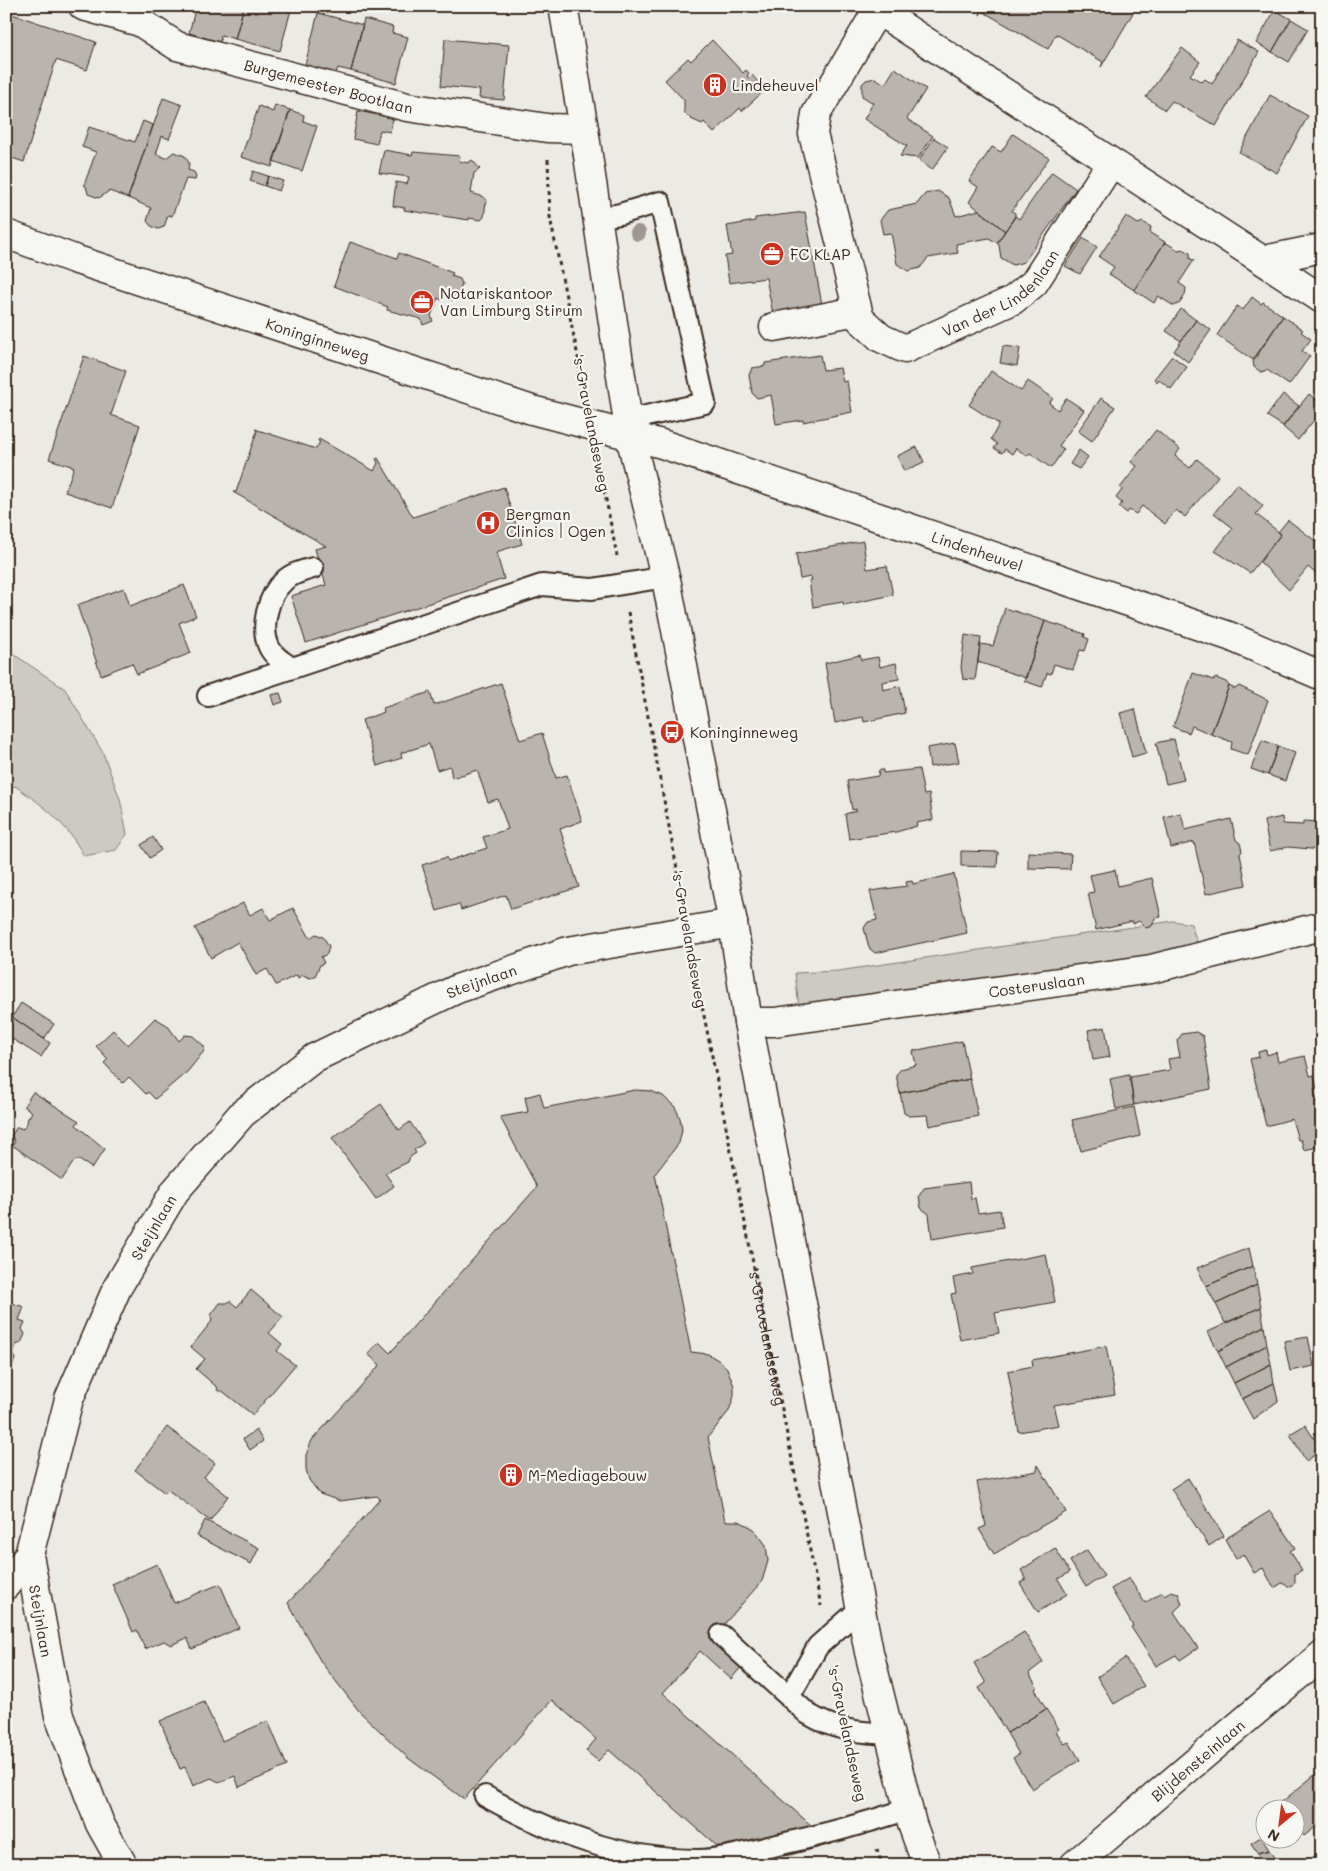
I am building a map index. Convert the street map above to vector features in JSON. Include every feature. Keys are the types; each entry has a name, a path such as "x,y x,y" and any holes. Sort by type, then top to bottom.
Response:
{"street":[{"name":"Burgemeester Bootlaan","path":"83,6 140,22 177,46 398,104 547,128 584,129"},
{"path":"563,6 598,218 629,428 666,577 733,923 748,1022 869,1652 908,1809 927,1865"},
{"name":"Van der Lindenlaan","path":"1111,163 1034,283 1013,300 906,349 881,338 860,319 813,134 816,114 874,9 1322,299"},
{"name":"Koninginneweg","path":"6,234 532,410 592,425 629,428"},
{"path":"1264,260 1322,248"},
{"path":"774,327 857,311"},
{"name":"Lindenheuvel","path":"629,428 672,447 1229,636 1322,676"},
{"name":"Steijnlaan","path":"123,1865 100,1824 59,1716 29,1555 69,1398 117,1288 175,1191 242,1114 314,1058 457,989 568,951 733,923"},
{"name":"Costeruslaan","path":"748,1022 775,1022 1151,969 1322,926"},
{"path":"6,1585 29,1555"},
{"name":"Blijdensteinlaan","path":"1074,1865 1322,1655"}],"lane":[{"path":"598,218 620,214 660,202 705,404 629,428"},
{"path":"292,668 277,657 269,646 266,618 276,591 283,581 290,576 313,568"},
{"path":"208,696 542,585 592,589 666,577"},
{"path":"789,1697 811,1656 827,1637 861,1608"},
{"path":"721,1635 808,1714 845,1731 890,1734"},
{"path":"485,1796 527,1819 596,1846 639,1854 697,1860 722,1858 868,1822 908,1809"}],"path":[{"name":"'s-Gravelandseweg","path":"547,128 550,217 845,1731 868,1822 882,1865"}],"shaded area":[{"path":"6,649 65,689 103,753 120,799 127,834 116,850 84,856 70,834 46,809 15,786 6,789"},
{"path":"1173,921 1191,924 1199,948 799,1008 795,973 838,971"}],"building":[{"path":"196,6 244,6 235,39 221,35 220,42 189,33"},
{"path":"244,6 292,6 280,51 235,39"},
{"path":"983,6 1137,6 1101,67 1103,62 1056,34 1048,49 982,11 980,15"},
{"path":"1275,10 1291,19 1272,52 1256,43"},
{"path":"6,12 96,42 87,70 56,60 24,162 6,156"},
{"path":"318,13 363,25 351,71 338,68 336,73 305,65"},
{"path":"364,19 393,27 392,33 408,37 396,83 351,71"},
{"path":"1291,19 1308,29 1289,62 1272,52"},
{"path":"445,39 509,45 504,100 479,98 480,90 441,86"},
{"name":"Lindeheuvel","path":"712,40 743,73 746,70 749,73 747,76 749,78 752,75 765,90 742,111 740,108 714,133 704,122 702,124 691,119 684,112 684,100 665,80 688,58 691,61"},
{"path":"1237,40 1259,52 1216,126 1172,101 1165,110 1146,97 1182,48 1200,62 1190,75 1202,82 1205,79 1212,84"},
{"path":"895,68 926,89 907,119 933,136 918,158 900,156 907,146 864,119 873,103 862,96 862,84 866,80 875,78 885,84"},
{"path":"1270,95 1308,116 1277,173 1239,152"},
{"path":"163,98 182,105 169,139 162,136 156,154 166,158 174,152 185,156 189,163 188,170 194,172 196,176 195,180 186,179 172,216 168,215 164,227 158,229 151,226 147,221 151,208 128,198"},
{"path":"275,105 290,110 272,167 241,157 259,106 273,112"},
{"path":"290,110 304,115 303,121 317,126 302,171 273,161"},
{"path":"358,111 393,118 390,132 380,130 377,144 353,139"},
{"path":"143,121 153,125 128,198 109,191 99,198 88,194 84,185 96,152 82,147 89,127 135,142"},
{"path":"1013,134 1049,158 1012,211 1015,213 1015,217 1005,231 969,202 978,187 969,181 992,147 1001,152"},
{"path":"934,138 948,147 932,170 919,160"},
{"path":"384,150 412,155 413,152 460,156 459,161 468,163 472,160 480,169 474,173 471,193 484,197 486,201 484,217 481,220 469,218 469,220 404,210 405,208 393,206 396,182 407,184 409,177 379,173"},
{"path":"253,171 268,176 265,186 250,181"},
{"path":"1052,172 1076,189 1024,262 1013,265 1001,258 997,243 1015,216 1019,219"},
{"path":"268,176 283,181 279,191 265,186"},
{"path":"938,191 949,198 956,216 979,210 1005,231 997,243 989,238 956,244 958,253 928,258 920,268 908,271 897,264 891,233 883,234 880,220 888,210 917,204 925,194"},
{"path":"805,212 822,305 773,314 766,278 729,283 725,256 732,255 727,226 755,221 755,218"},
{"path":"1126,216 1138,224 1143,222 1151,227 1150,233 1165,242 1134,290 1109,274 1114,267 1099,257"},
{"path":"1083,238 1097,247 1080,274 1065,266"},
{"path":"350,242 397,258 399,253 453,273 451,276 460,279 462,284 457,298 452,300 444,297 442,300 438,298 431,316 433,321 423,325 421,319 387,310 388,307 334,286"},
{"path":"1165,242 1178,250 1183,249 1190,253 1190,259 1194,260 1179,283 1186,288 1185,295 1180,303 1174,306 1158,296 1154,303 1134,290"},
{"path":"1252,297 1283,316 1253,360 1217,335 1237,306 1243,310"},
{"path":"1181,309 1196,320 1181,341 1166,331"},
{"path":"1283,316 1303,330 1301,332 1311,339 1302,351 1310,356 1289,385 1267,370 1261,372 1254,367 1253,362"},
{"path":"1196,320 1211,330 1188,362 1174,351"},
{"path":"1003,346 1020,348 1017,366 1000,363"},
{"path":"820,355 823,370 840,368 843,382 847,381 852,412 803,422 803,420 776,424 771,395 757,398 752,393 749,375 752,368 765,366 765,363"},
{"path":"84,356 126,371 111,415 140,425 112,508 65,492 74,467 49,459"},
{"path":"1172,356 1187,367 1171,389 1158,379 1157,382 1154,379"},
{"path":"991,371 1021,391 1028,381 1053,398 1049,403 1058,410 1066,398 1084,410 1059,446 1064,449 1051,468 1030,453 1027,456 1016,448 1012,454 1005,449 1002,453 994,448 997,444 991,439 999,424 969,405"},
{"path":"1283,394 1299,406 1283,426 1267,416"},
{"path":"1309,394 1322,404 1322,426 1314,420 1298,440 1283,427"},
{"path":"1101,398 1115,407 1092,441 1078,431"},
{"path":"255,429 316,449 320,442 318,441 319,439 374,471 378,463 376,459 378,458 413,517 504,487 522,544 496,552 504,579 306,643 291,596 326,585 315,549 326,546 233,492 236,492 257,431"},
{"path":"1156,430 1180,449 1175,456 1190,468 1197,459 1218,476 1185,517 1176,510 1165,524 1142,506 1136,514 1129,510 1127,513 1119,507 1122,503 1116,498 1122,490 1120,488 1137,466 1131,462"},
{"path":"917,447 924,462 904,471 897,456"},
{"path":"1079,450 1088,457 1079,469 1070,464"},
{"path":"1237,484 1263,506 1256,514 1281,534 1250,573 1215,551 1233,528 1214,513"},
{"path":"1288,520 1322,546 1322,579 1308,567 1289,590 1260,562 1281,534 1278,532"},
{"path":"863,541 867,569 887,566 893,595 844,605 843,602 813,607 809,580 812,580 811,577 800,579 796,554"},
{"path":"184,585 196,616 179,623 191,653 137,674 132,663 101,675 77,605 124,588 130,606"},
{"path":"1005,608 1045,621 1026,678 978,662 980,644 993,646"},
{"path":"1045,621 1085,634 1084,637 1089,639 1085,651 1080,650 1073,670 1054,664 1051,674 1047,673 1042,687 1024,681"},
{"path":"965,635 981,638 975,680 963,679 961,667"},
{"path":"860,655 861,660 878,657 880,667 896,663 899,679 882,682 883,690 900,686 905,713 864,722 863,717 835,723 825,663"},
{"path":"1193,673 1213,680 1216,678 1226,682 1229,686 1211,734 1192,726 1189,733 1173,727"},
{"path":"501,683 520,740 542,733 556,778 567,775 582,821 560,829 579,887 511,909 506,895 461,910 459,904 437,911 422,865 447,857 448,861 487,848 483,837 508,829 498,799 488,802 477,770 452,778 450,766 437,770 429,744 401,753 402,758 377,766 362,720 384,712 383,708 430,692 434,705"},
{"path":"1229,686 1235,689 1239,686 1268,700 1248,755 1231,749 1232,742 1211,734"},
{"path":"280,693 283,702 274,705 271,695"},
{"path":"1135,709 1146,753 1132,757 1120,713"},
{"path":"1174,739 1184,780 1166,784 1156,743"},
{"path":"1262,740 1278,746 1268,775 1251,769"},
{"path":"955,743 959,762 930,767 927,748"},
{"path":"1278,746 1295,753 1285,781 1268,775"},
{"path":"919,769 924,795 929,794 933,820 916,823 917,826 896,832 849,839 845,814 856,811 856,809 852,810 847,781 878,776 879,770 883,770 883,773"},
{"path":"1181,813 1185,830 1231,819 1236,840 1240,843 1242,851 1240,854 1246,885 1206,894 1194,842 1171,848 1164,817"},
{"path":"1282,817 1283,824 1303,825 1303,821 1322,822 1322,850 1288,847 1270,851 1264,821"},
{"path":"153,837 161,850 150,858 141,845"},
{"path":"961,851 998,852 997,867 961,866"},
{"path":"1028,852 1071,854 1070,869 1028,868"},
{"path":"1115,870 1118,886 1152,878 1161,917 1155,918 1152,926 1146,928 1139,921 1133,924 1133,921 1096,930 1088,893 1094,892 1090,875"},
{"path":"954,874 967,933 875,953 869,948 864,928 868,922 877,920 870,891 907,886 906,882 912,881 913,884"},
{"path":"243,903 250,915 263,908 270,920 293,908 310,938 316,934 323,937 329,946 327,954 321,957 324,963 320,965 315,976 310,978 303,975 298,978 297,975 276,985 267,969 256,975 238,942 211,958 195,928"},
{"path":"21,1003 54,1024 44,1039 12,1017"},
{"path":"12,1017 50,1043 41,1057 6,1035 6,1026"},
{"path":"155,1018 167,1025 179,1041 185,1035 193,1036 204,1046 204,1051 188,1071 155,1099 148,1092 146,1094 129,1077 123,1083 104,1063 108,1059 96,1046 113,1030 128,1045"},
{"path":"1105,1027 1110,1057 1093,1060 1088,1030"},
{"path":"1196,1032 1203,1036 1211,1089 1134,1105 1130,1077 1170,1070 1168,1059 1180,1057 1177,1041 1182,1034"},
{"path":"962,1041 970,1079 900,1093 896,1075 901,1069 916,1065 913,1051"},
{"path":"1266,1050 1267,1055 1276,1052 1278,1062 1305,1056 1310,1076 1314,1075 1317,1089 1314,1089 1322,1121 1322,1146 1304,1150 1301,1140 1298,1140 1292,1119 1266,1126 1250,1059 1259,1057 1258,1052"},
{"path":"1129,1075 1134,1105 1116,1109 1110,1079"},
{"path":"970,1079 978,1116 929,1126 927,1115 909,1116 904,1113 900,1093"},
{"name":"M-Mediagebouw","path":"635,1090 651,1091 663,1096 675,1107 680,1118 682,1130 679,1143 655,1174 691,1352 708,1354 718,1360 727,1368 734,1386 734,1396 729,1411 708,1437 725,1521 739,1521 754,1529 766,1545 768,1561 762,1581 712,1638 742,1666 731,1679 700,1651 663,1693 832,1844 790,1855 735,1862 609,1750 598,1761 586,1751 596,1739 552,1700 464,1799 408,1758 359,1711 321,1662 288,1603 380,1499 377,1496 340,1501 320,1494 309,1480 306,1469 306,1455 312,1440 380,1365 368,1354 379,1342 390,1353 537,1187 500,1117 528,1112 525,1097 540,1093 544,1108"},
{"path":"33,1092 79,1121 76,1125 105,1149 92,1168 79,1160 74,1161 62,1180 12,1145 15,1142 11,1136 17,1127 23,1129 32,1112 24,1106"},
{"path":"381,1104 399,1130 410,1122 424,1143 414,1150 416,1153 410,1157 408,1162 385,1173 394,1186 376,1199 332,1138"},
{"path":"1134,1107 1140,1136 1081,1151 1072,1120"},
{"path":"969,1182 971,1199 975,1198 978,1213 1000,1210 1003,1227 932,1239 929,1214 921,1208 919,1196 924,1188"},
{"path":"1249,1248 1253,1266 1206,1286 1197,1268"},
{"path":"1046,1254 1055,1302 995,1313 999,1333 960,1340 951,1294 956,1293 953,1278 973,1274 972,1268"},
{"path":"1253,1266 1257,1285 1216,1304 1206,1286"},
{"path":"1257,1285 1261,1307 1225,1323 1216,1304"},
{"path":"251,1290 283,1317 269,1333 282,1344 277,1351 295,1365 253,1415 221,1390 220,1392 217,1390 218,1388 196,1369 205,1359 191,1347 212,1321 211,1315 220,1303 230,1301 237,1307"},
{"path":"6,1301 24,1307 19,1320 25,1322 22,1329 25,1334 21,1343 16,1345 12,1353 15,1359 11,1369 6,1371"},
{"path":"1261,1307 1264,1326 1218,1351 1208,1332"},
{"path":"1264,1326 1267,1345 1226,1367 1218,1351"},
{"path":"1308,1337 1314,1366 1290,1371 1284,1341"},
{"path":"1267,1345 1271,1364 1234,1383 1226,1367"},
{"path":"1106,1346 1115,1395 1054,1405 1059,1425 1019,1432 1008,1371 1033,1366 1032,1360"},
{"path":"1271,1364 1274,1383 1242,1399 1234,1383"},
{"path":"1274,1383 1278,1401 1253,1419 1242,1399"},
{"path":"1305,1425 1322,1450 1306,1461 1290,1434"},
{"path":"167,1427 215,1463 204,1477 228,1496 210,1521 168,1490 165,1493 135,1470"},
{"path":"256,1430 263,1441 250,1450 243,1439"},
{"path":"1038,1465 1066,1512 994,1554 979,1529 986,1526 977,1482 1037,1471"},
{"path":"1188,1478 1224,1536 1209,1546 1171,1489"},
{"path":"1270,1511 1295,1548 1290,1551 1302,1570 1295,1574 1295,1583 1289,1587 1282,1583 1274,1588 1263,1568 1254,1573 1243,1554 1236,1559 1225,1539"},
{"path":"205,1520 259,1548 251,1564 197,1536"},
{"path":"1055,1548 1070,1572 1058,1579 1067,1594 1038,1612 1020,1583 1026,1579 1021,1570"},
{"path":"1087,1550 1104,1576 1086,1587 1070,1561"},
{"path":"157,1564 174,1603 220,1584 239,1628 192,1649 187,1638 171,1645 164,1641 145,1649 137,1630 133,1632 112,1584"},
{"path":"1129,1578 1145,1603 1162,1592 1164,1595 1171,1591 1178,1593 1182,1604 1174,1612 1198,1648 1180,1660 1176,1655 1156,1666 1131,1627 1133,1626 1111,1589"},
{"path":"1024,1632 1043,1662 1029,1673 1046,1709 1007,1733 979,1688 986,1683 974,1663"},
{"path":"1125,1658 1144,1686 1114,1704 1097,1677"},
{"path":"204,1702 222,1741 268,1721 287,1766 239,1787 235,1776 219,1782 211,1778 193,1786 185,1767 180,1769 160,1721"},
{"path":"1046,1709 1059,1729 1056,1731 1064,1744 1069,1742 1080,1760 1032,1789 1013,1758 1019,1754 1007,1733"},
{"path":"1322,1769 1322,1822 1306,1834 1306,1798 1287,1798"},
{"path":"1256,1840 1256,1848 1268,1848 1269,1850 1257,1853 1251,1843"},
{"path":"1269,1850 1279,1865 1265,1865 1257,1853"}],"place":[{"name":"Lindeheuvel","path":"715,85"},
{"name":"FC KLAP","path":"772,254"},
{"name":"Notariskantoor Van Limburg Stirum","path":"422,302"},
{"name":"Bergman Clinics | Ogen","path":"488,523"},
{"name":"Koninginneweg","path":"672,732"},
{"name":"M-Mediagebouw","path":"511,1475"}]}
